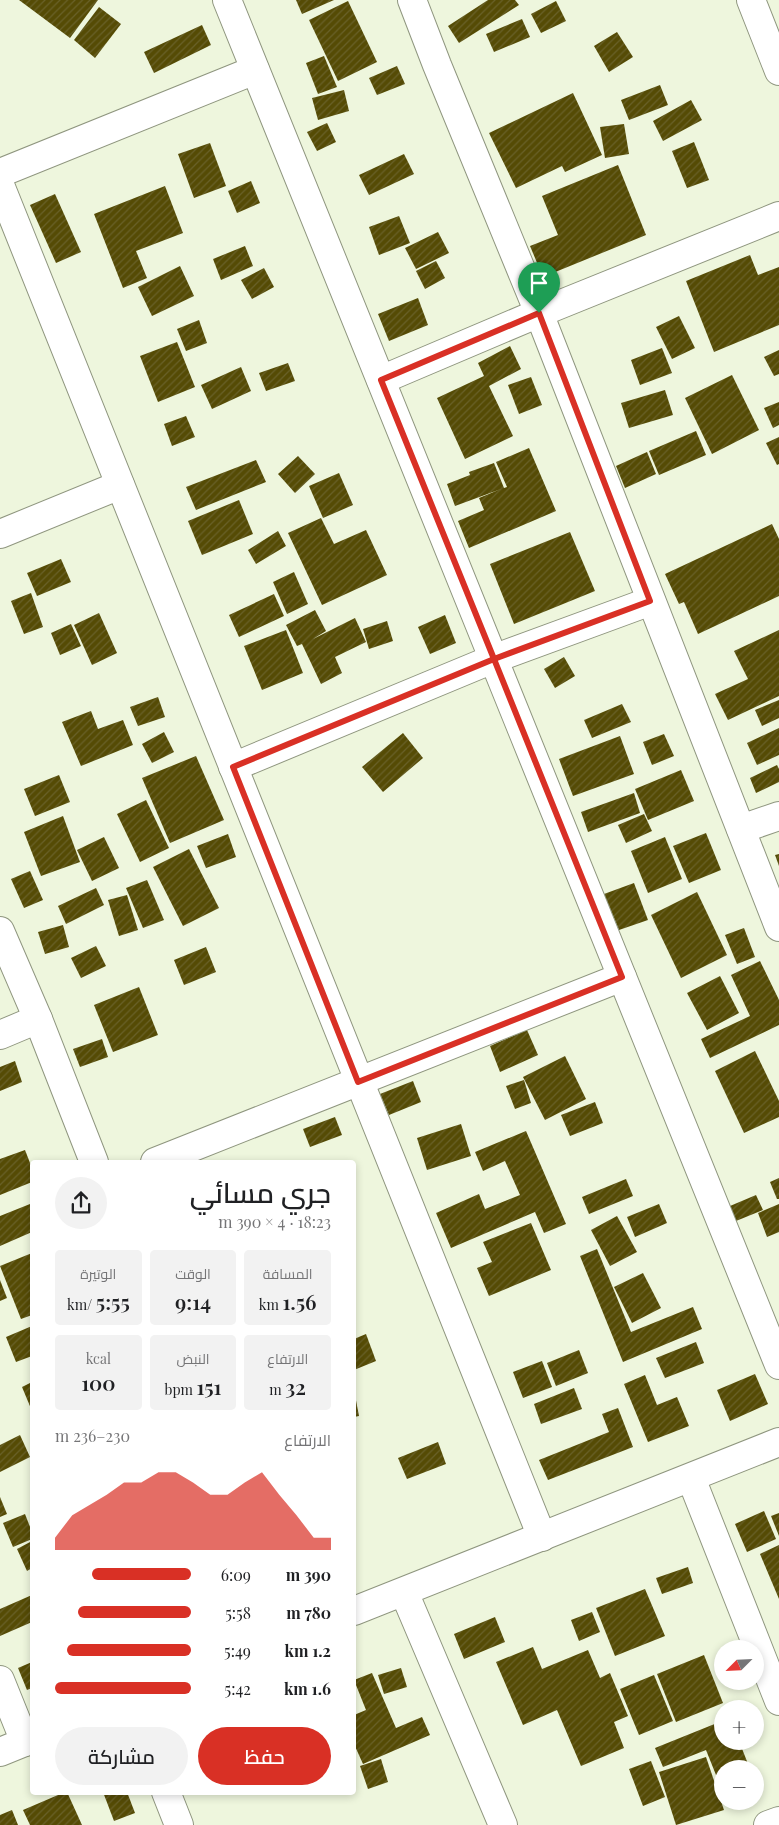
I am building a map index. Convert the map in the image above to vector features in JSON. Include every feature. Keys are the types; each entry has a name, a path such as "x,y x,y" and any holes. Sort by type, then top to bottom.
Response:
{"street":[{"path":"227,0 779,1365"},
{"path":"412,0 539,313 779,927"},
{"path":"751,0 779,71"},
{"path":"0,173 255,70"},
{"path":"0,185 542,1537"},
{"path":"381,380 539,313 779,216"},
{"path":"0,534 120,485"},
{"path":"233,767 494,659 650,601"},
{"path":"741,829 779,816"},
{"path":"0,931 38,1019 93,1160"},
{"path":"160,1160 622,977"},
{"path":"0,1035 38,1019"},
{"path":"356,1611 779,1442"},
{"path":"691,1478 779,1701"},
{"path":"404,1592 503,1825"},
{"path":"0,1680 29,1740 0,1752"},
{"path":"167,1795 179,1825"},
{"path":"768,1825 779,1820"}],"building":[{"path":"19,0 98,0 70,38"},
{"path":"296,0 334,0 302,14"},
{"path":"488,0 515,0 519,5 459,43 448,26"},
{"path":"348,1 377,62 338,81 309,20"},
{"path":"556,1 566,21 541,33 531,14"},
{"path":"99,7 121,24 95,58 74,40"},
{"path":"522,19 530,37 494,52 486,34"},
{"path":"202,25 211,45 154,73 144,52"},
{"path":"617,32 633,57 609,72 594,46"},
{"path":"324,56 337,87 318,94 306,63"},
{"path":"397,66 405,84 377,95 369,78"},
{"path":"660,85 668,105 629,120 621,100"},
{"path":"344,90 349,111 318,120 312,98"},
{"path":"573,93 602,155 565,172 562,166 516,188 489,133"},
{"path":"691,100 702,120 663,141 653,121"},
{"path":"327,123 336,142 317,151 307,132"},
{"path":"624,124 629,154 605,158 600,127"},
{"path":"694,142 709,180 687,188 672,151"},
{"path":"210,143 226,186 194,198 178,154"},
{"path":"404,154 414,174 369,195 359,175"},
{"path":"618,165 646,235 543,277 530,246 558,235 542,196"},
{"path":"251,181 260,203 237,213 228,191"},
{"path":"165,186 183,233 136,251 147,278 123,288 94,214"},
{"path":"55,194 81,252 56,263 30,205"},
{"path":"399,216 410,243 379,255 369,227"},
{"path":"438,232 449,253 416,269 405,248"},
{"path":"245,246 253,266 221,280 213,259"},
{"path":"750,255 758,275 779,267 779,325 714,352 686,281"},
{"path":"436,261 445,278 425,289 416,271"},
{"path":"180,266 194,296 152,316 138,287"},
{"path":"264,268 274,287 252,299 241,280"},
{"path":"418,298 428,325 389,341 378,314"},
{"path":"679,316 695,348 672,359 656,327"},
{"path":"199,320 207,343 186,351 177,329"},
{"path":"177,342 195,387 158,402 140,356"},
{"path":"510,346 521,369 489,386 513,436 465,459 437,398 484,376 478,363"},
{"path":"662,348 672,373 640,385 631,360"},
{"path":"779,350 779,374 774,376 764,357"},
{"path":"288,363 295,381 266,391 259,373"},
{"path":"241,367 251,391 212,409 201,385"},
{"path":"732,375 759,430 712,454 685,398"},
{"path":"531,377 542,405 519,414 508,385"},
{"path":"665,390 673,415 629,428 621,403"},
{"path":"779,402 779,425 773,428 764,408"},
{"path":"186,416 195,437 172,446 164,424"},
{"path":"696,431 706,455 659,475 649,451"},
{"path":"779,437 779,464 777,465 766,443"},
{"path":"529,448 556,511 469,548 458,521 484,510 479,498 501,489 455,506 447,484 470,475 469,472 494,463 504,488 507,487 496,462"},
{"path":"647,452 656,474 625,488 616,466"},
{"path":"298,456 315,474 295,493 278,474"},
{"path":"256,460 266,482 196,510 186,487"},
{"path":"339,473 353,505 323,518 309,486"},
{"path":"239,500 253,534 202,555 188,521"},
{"path":"321,518 334,544 366,530 387,575 322,605 288,533"},
{"path":"772,524 779,539 779,596 698,634 684,602 679,604 665,574"},
{"path":"278,531 286,546 256,564 248,550"},
{"path":"570,532 595,591 514,624 490,564"},
{"path":"61,559 71,582 37,596 27,573"},
{"path":"294,572 308,604 287,614 273,582"},
{"path":"31,593 43,627 24,634 11,601"},
{"path":"274,594 284,616 239,637 229,615"},
{"path":"315,610 326,631 313,639 355,618 366,642 335,657 342,673 321,684 302,644 297,646 286,625"},
{"path":"99,613 117,653 92,665 74,625"},
{"path":"445,615 456,643 430,654 418,627"},
{"path":"387,621 393,641 369,649 363,629"},
{"path":"71,624 81,646 60,655 51,633"},
{"path":"286,630 303,673 262,690 244,646"},
{"path":"779,630 779,696 728,720 715,694 748,679 734,651"},
{"path":"564,657 575,676 555,688 544,669"},
{"path":"158,697 165,717 138,726 130,707"},
{"path":"779,700 779,718 762,726 755,710"},
{"path":"622,704 631,722 592,738 584,720"},
{"path":"91,711 98,729 123,720 133,745 81,766 62,722"},
{"path":"779,728 779,755 757,765 747,743"},
{"path":"164,732 174,752 152,763 142,744"},
{"path":"403,733 423,758 383,792 362,767"},
{"path":"664,734 674,756 652,765 643,742"},
{"path":"620,736 634,774 573,796 559,759"},
{"path":"196,756 224,820 170,843 142,778"},
{"path":"777,765 779,769 779,782 756,793 750,778"},
{"path":"681,770 694,801 648,820 635,789"},
{"path":"59,775 70,802 35,816 24,789"},
{"path":"634,793 640,813 588,832 581,812"},
{"path":"146,800 169,848 140,862 117,814"},
{"path":"644,814 652,831 626,843 618,825"},
{"path":"63,816 80,862 41,876 24,832"},
{"path":"706,833 721,870 689,883 673,846"},
{"path":"228,834 236,857 206,868 197,846"},
{"path":"104,837 119,868 92,881 77,850"},
{"path":"665,837 682,879 648,893 631,851"},
{"path":"189,849 219,908 183,926 153,867"},
{"path":"779,854 779,866 775,855"},
{"path":"30,871 43,900 24,908 11,879"},
{"path":"147,880 164,920 143,928 126,888"},
{"path":"634,883 648,920 619,930 604,894"},
{"path":"96,888 104,905 66,924 58,906"},
{"path":"697,892 727,955 681,978 651,915"},
{"path":"127,895 138,930 119,936 108,900"},
{"path":"63,925 69,947 45,954 38,932"},
{"path":"744,928 755,957 737,964 725,935"},
{"path":"96,946 106,966 81,978 71,958"},
{"path":"206,947 216,972 184,985 174,960"},
{"path":"760,961 779,1000 779,1025 710,1058 701,1039 750,1016 731,975"},
{"path":"720,976 739,1013 707,1030 687,993"},
{"path":"139,987 158,1035 113,1052 94,1005"},
{"path":"527,1030 538,1055 500,1072 490,1046"},
{"path":"102,1039 108,1057 80,1067 73,1049"},
{"path":"755,1051 779,1101 779,1117 744,1133 715,1071"},
{"path":"565,1056 586,1099 545,1120 523,1077"},
{"path":"15,1061 22,1082 0,1091 0,1067"},
{"path":"524,1080 531,1103 515,1109 506,1086"},
{"path":"413,1081 421,1102 389,1115 380,1094"},
{"path":"595,1102 603,1123 570,1136 561,1115"},
{"path":"335,1117 342,1135 310,1147 303,1129"},
{"path":"461,1124 471,1156 427,1170 417,1138"},
{"path":"526,1131 566,1224 544,1233 535,1212 451,1248 436,1213 479,1194 485,1209 520,1195 505,1161 483,1171 475,1152"},
{"path":"25,1150 30,1163 30,1183 0,1195 0,1159"},
{"path":"779,1178 779,1199 777,1199 770,1182"},
{"path":"626,1179 633,1196 589,1214 582,1197"},
{"path":"756,1195 763,1210 736,1221 730,1206"},
{"path":"30,1204 30,1233 0,1246 0,1216"},
{"path":"659,1204 667,1223 635,1237 627,1217"},
{"path":"779,1204 779,1232 767,1237 758,1213"},
{"path":"617,1216 637,1252 610,1266 591,1230"},
{"path":"531,1223 551,1270 489,1296 477,1268 492,1262 483,1242"},
{"path":"597,1249 631,1332 693,1307 702,1329 623,1362 580,1256"},
{"path":"30,1254 30,1316 21,1319 0,1266"},
{"path":"643,1273 661,1308 632,1323 614,1287"},
{"path":"0,1280 7,1298 0,1301"},
{"path":"30,1327 30,1357 16,1362 6,1337"},
{"path":"366,1334 376,1361 356,1369 356,1338"},
{"path":"696,1342 704,1363 665,1378 656,1358"},
{"path":"579,1350 588,1373 556,1386 547,1363"},
{"path":"542,1361 552,1387 523,1398 513,1372"},
{"path":"755,1374 768,1404 730,1421 717,1390"},
{"path":"645,1375 657,1405 677,1397 689,1426 648,1442 624,1384"},
{"path":"30,1383 30,1406 22,1387"},
{"path":"574,1388 582,1409 541,1424 534,1404"},
{"path":"356,1400 359,1416 356,1417"},
{"path":"618,1408 633,1447 548,1480 539,1460 609,1432 602,1414"},
{"path":"20,1435 30,1457 0,1472 0,1445"},
{"path":"438,1442 446,1464 407,1479 398,1458"},
{"path":"0,1497 7,1514 0,1517"},
{"path":"764,1511 776,1539 747,1552 735,1524"},
{"path":"779,1513 779,1536 771,1516"},
{"path":"25,1514 30,1527 30,1540 13,1547 3,1523"},
{"path":"30,1542 30,1569 27,1571 17,1549"},
{"path":"779,1545 779,1599 760,1554"},
{"path":"688,1567 693,1583 662,1594 656,1578"},
{"path":"645,1589 665,1636 615,1656 596,1608"},
{"path":"30,1596 30,1623 0,1636 0,1609"},
{"path":"592,1612 600,1632 579,1641 571,1620"},
{"path":"495,1617 505,1642 464,1659 454,1634"},
{"path":"533,1647 542,1669 588,1650 600,1678 610,1673 628,1716 614,1722 624,1748 581,1766 557,1710 523,1725 496,1662"},
{"path":"704,1655 714,1680 714,1690 718,1690 722,1700 714,1700 714,1707 676,1722 657,1674"},
{"path":"30,1663 30,1689 27,1690 18,1668"},
{"path":"401,1668 407,1687 384,1694 378,1675"},
{"path":"372,1673 396,1728 422,1717 430,1735 363,1764 356,1748 356,1714 366,1710 356,1685 356,1679"},
{"path":"654,1675 673,1721 639,1735 620,1689"},
{"path":"714,1724 714,1750 743,1750 746,1760 714,1760 714,1770 706,1750 663,1767 655,1748"},
{"path":"706,1757 714,1781 714,1810 724,1810 676,1825 659,1772"},
{"path":"381,1759 388,1782 368,1789 360,1766"},
{"path":"651,1761 665,1797 643,1806 629,1769"},
{"path":"58,1795 68,1795 82,1825 30,1825 23,1810"},
{"path":"104,1795 128,1795 135,1813 114,1821"},
{"path":"12,1810 18,1825 0,1825 0,1815"}],"route":[{"path":"539,313 381,380 494,659 233,767 358,1082 622,977 494,659 650,601 539,313"}]}
